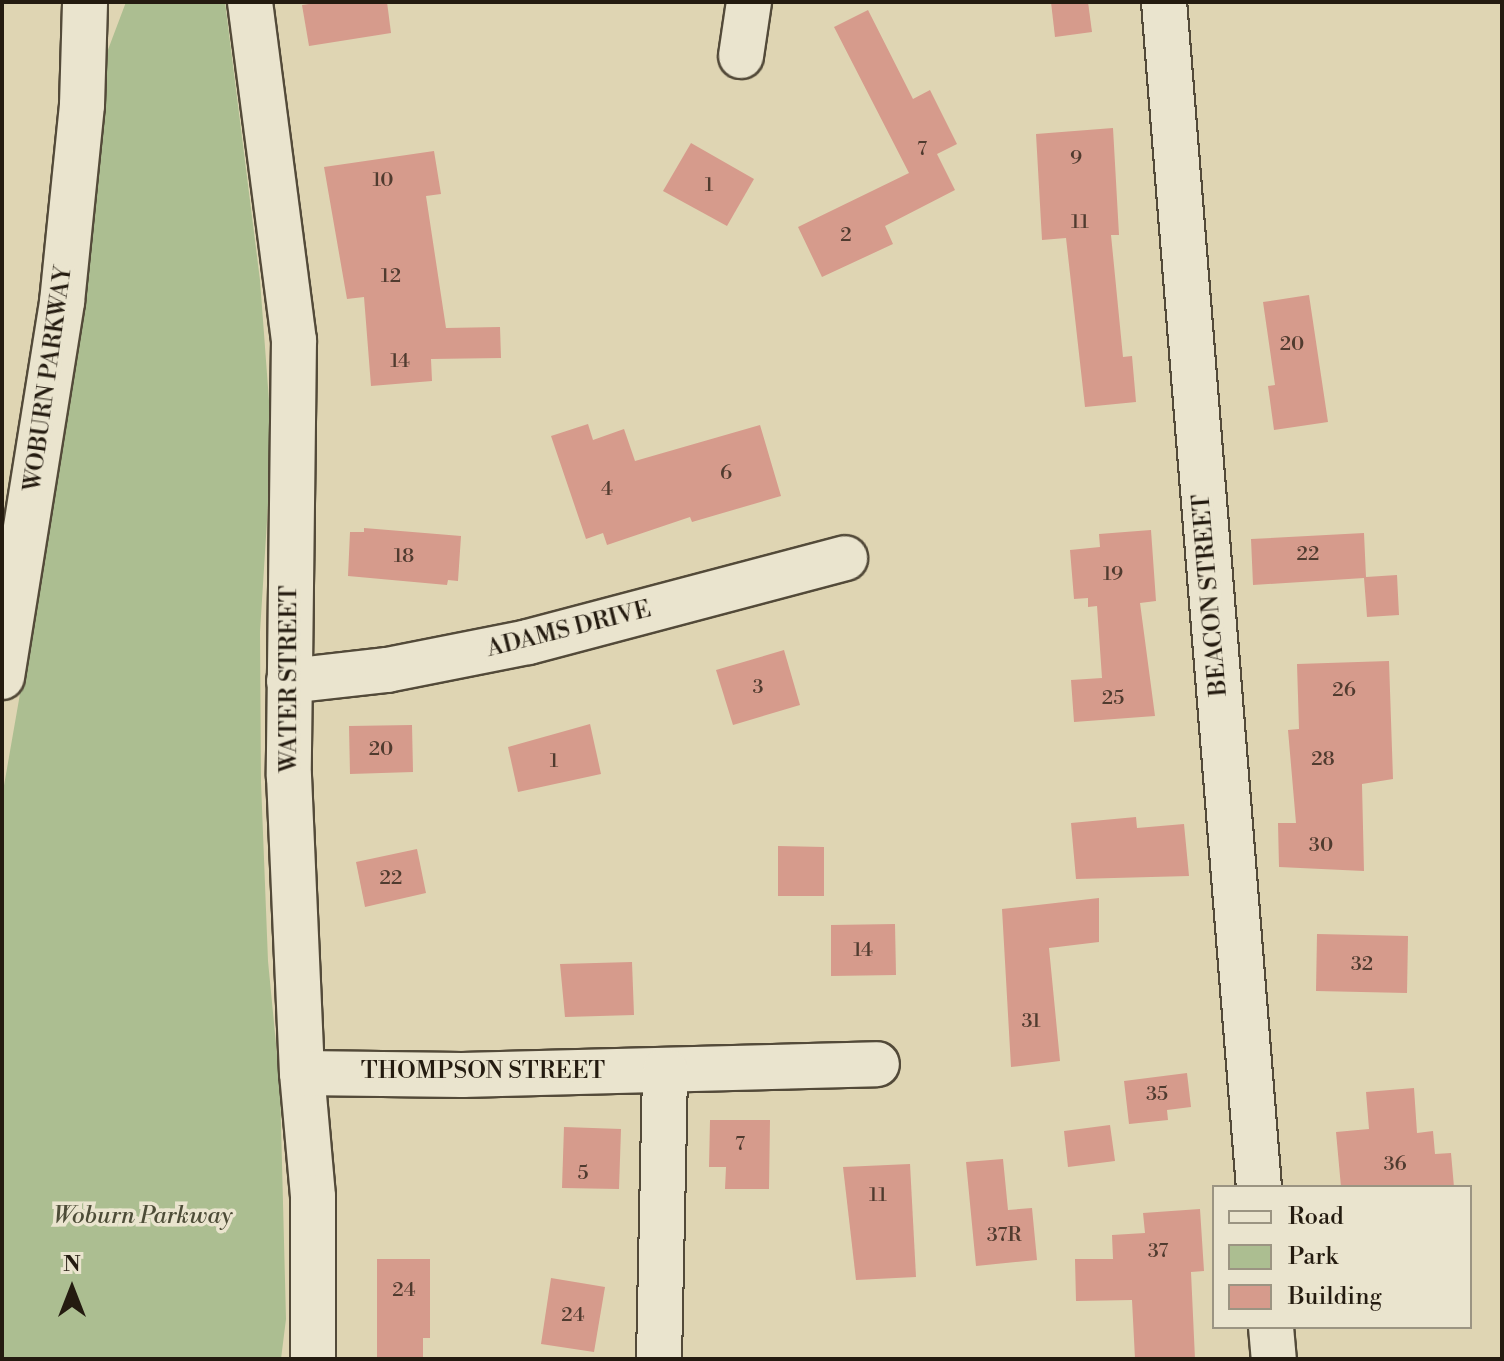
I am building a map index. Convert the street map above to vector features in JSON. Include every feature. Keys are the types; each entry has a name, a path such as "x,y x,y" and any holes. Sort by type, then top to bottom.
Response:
{"street":[{"name":"WOBURN PARKWAY","path":"2,677 62,302 83,79 85,2"},
{"name":"WOBURN PARKWAY","path":"83,79 107,2"},
{"name":"WATER STREET","path":"250,2 293,318 296,420 289,681 302,1073 313,1197 313,1359"},
{"path":"741,56 749,2"},
{"name":"BEACON STREET","path":"1164,2 1259,1185"},
{"name":"ADAMS DRIVE","path":"289,681 387,670 528,642 845,558"},
{"name":"THOMPSON STREET","path":"302,1073 665,1070 877,1064"},
{"path":"659,1359 665,1070"},
{"path":"1271,1329 1274,1359"}],"green space":[{"name":"Woburn Parkway","path":"126,2 225,2 260,280 272,441 260,632 261,782 268,961 280,1085 286,1319 281,1359 2,1359 2,797 66,430 106,55"}],"building":[{"path":"387,2 391,33 309,46 302,5"},
{"path":"1051,2 1088,2 1092,32 1055,37"},
{"path":"868,10 913,99 930,90 957,144 937,154 955,190 885,226 893,244 822,277 798,227 909,173 834,27"},
{"path":"1113,128 1119,235 1111,235 1123,357 1132,356 1136,402 1085,407 1066,238 1042,240 1036,134"},
{"path":"691,143 754,179 727,226 663,191"},
{"path":"434,151 441,194 426,196 446,328 500,327 501,358 431,359 432,381 371,386 364,297 347,299 324,167"},
{"path":"1309,295 1328,422 1274,430 1268,386 1275,385 1263,302"},
{"path":"588,424 593,440 624,429 635,461 760,425 781,496 692,522 690,517 607,545 603,533 586,539 551,436"},
{"path":"364,528 461,536 458,581 448,580 447,585 348,576 350,532 364,532"},
{"path":"1151,530 1156,601 1140,603 1155,716 1074,722 1071,680 1102,678 1097,606 1088,607 1088,598 1074,599 1070,550 1100,547 1099,534"},
{"path":"1364,533 1366,577 1397,575 1399,615 1367,617 1364,578 1253,585 1251,539"},
{"path":"784,650 800,705 733,725 716,670"},
{"path":"1389,661 1393,779 1362,784 1364,871 1279,867 1278,823 1296,823 1288,730 1299,729 1297,664"},
{"path":"590,724 601,774 518,792 508,747"},
{"path":"412,725 413,772 350,774 349,726"},
{"path":"1136,817 1137,828 1184,824 1189,876 1076,879 1071,823"},
{"path":"778,846 824,847 824,896 778,896"},
{"path":"417,849 426,893 365,907 356,862"},
{"path":"1099,898 1099,942 1049,948 1060,1061 1011,1067 1002,909"},
{"path":"895,924 896,975 831,976 831,925"},
{"path":"1317,934 1408,936 1407,993 1316,991"},
{"path":"632,962 634,1015 565,1017 560,964"},
{"path":"1187,1073 1191,1107 1167,1110 1168,1120 1129,1124 1124,1081"},
{"path":"1414,1088 1417,1133 1433,1131 1435,1154 1451,1153 1454,1185 1341,1185 1336,1132 1369,1129 1366,1092"},
{"path":"710,1120 770,1120 769,1189 725,1189 726,1167 709,1167"},
{"path":"1110,1125 1115,1161 1068,1167 1064,1131"},
{"path":"564,1127 621,1129 619,1189 562,1188"},
{"path":"1003,1159 1008,1210 1032,1208 1037,1260 976,1266 966,1162"},
{"path":"910,1164 916,1277 856,1280 843,1167"},
{"path":"1200,1209 1204,1271 1191,1272 1195,1359 1135,1359 1132,1300 1076,1301 1075,1259 1113,1259 1112,1235 1145,1233 1143,1213"},
{"path":"377,1259 430,1259 430,1338 423,1338 423,1359 377,1359"},
{"path":"551,1278 605,1287 594,1352 541,1344"}]}
